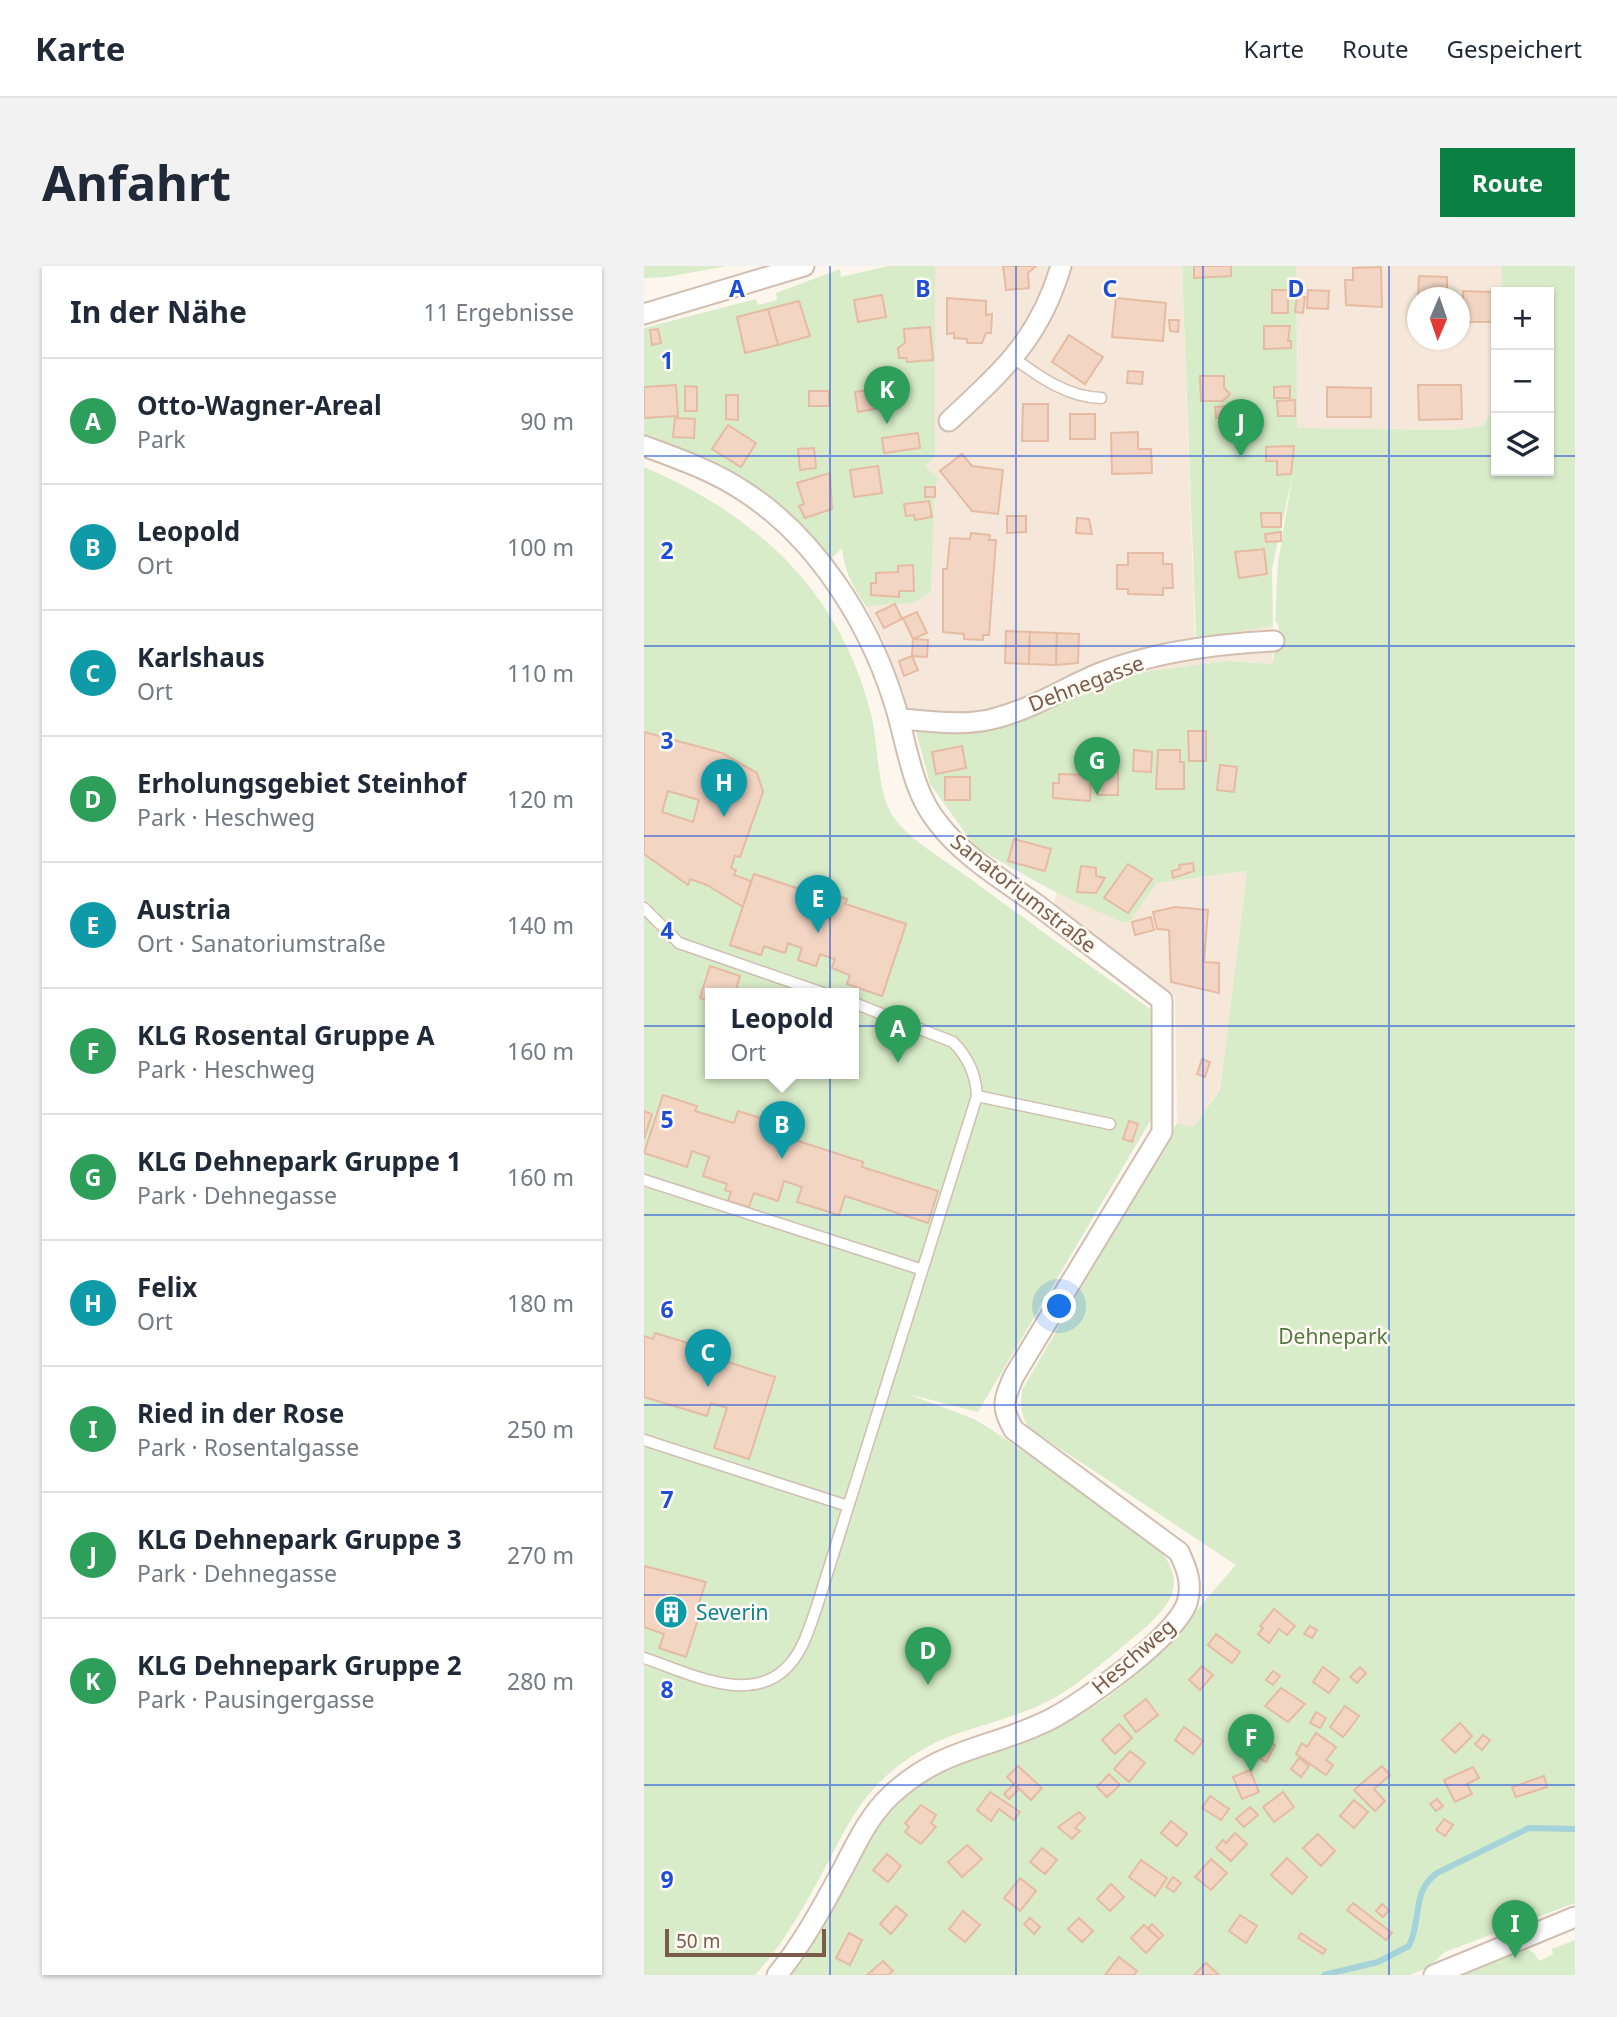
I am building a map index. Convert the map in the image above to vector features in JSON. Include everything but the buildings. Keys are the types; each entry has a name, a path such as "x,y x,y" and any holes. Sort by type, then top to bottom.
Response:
{"street":[{"path":"644,314 804,266"},
{"path":"949,422 1015,359 1035,327 1061,266"},
{"name":"Sanatoriumstraße","path":"644,446 708,470 747,493 786,526 827,573 861,620 880,657 919,791 939,825 974,859 1162,1000 1164,1119 1155,1145 1132,1180"},
{"name":"Dehnegasse","path":"900,719 964,722 998,718 1102,672 1141,660 1238,643 1275,642"},
{"name":"Heschweg","path":"777,1975 816,1920 868,1822 901,1786 937,1761 1032,1727 1079,1702 1153,1644 1183,1611 1189,1578 1179,1552 1014,1430 1004,1413 1013,1376 1132,1180"},
{"path":"1435,1975 1575,1917"}],"lane":[{"path":"1015,359 1062,388 1076,394 1101,398"},
{"path":"644,908 679,943 809,988"},
{"path":"644,1658 733,1686 759,1683 779,1675 802,1647 977,1096 966,1055 954,1042 859,1005"},
{"path":"977,1096 1110,1124"},
{"path":"644,1180 920,1269"},
{"path":"644,1440 848,1506"}],"shaded area":[{"path":"935,266 1182,266 1195,637 1273,626 1272,664 1227,661 1142,672 996,728 916,731 884,642 866,606 913,603 931,592 935,483 925,466 935,445"},
{"path":"1296,266 1502,266 1502,287 1491,287 1491,412 1483,426 1452,430 1296,428"},
{"path":"1247,871 1220,1089 1193,1127 1177,1123 1175,995 1053,905 1057,893 1124,923 1130,921 1157,883"}],"green space":[{"path":"644,266 727,266 667,277 644,278"},
{"path":"888,266 935,266 935,456 925,466 939,480 935,484 931,592 913,603 866,606 850,578 842,548 831,559 791,517 747,483 698,456 644,435 644,328 756,299 758,305 777,300 776,293 840,269 841,277"},
{"name":"Dehnepark","path":"1182,266 1296,266 1297,428 1452,430 1483,426 1491,412 1491,476 1554,476 1554,287 1502,287 1502,266 1575,266 1575,1903 1445,1952 1427,1968 1410,1975 789,1975 832,1912 873,1832 895,1804 915,1787 958,1763 1048,1730 1095,1706 1140,1671 1236,1565 1029,1428 1021,1401 1022,1390 1177,1123 1193,1127 1220,1090 1247,871 1157,883 1130,921 1123,923 1057,893 976,848 930,784 916,731 996,728 1142,672 1227,661 1272,664 1279,627 1275,620 1278,563 1293,473 1272,569 1273,626 1196,638"},
{"path":"644,467 685,486 756,533 787,561 814,593 837,628 856,667 873,723 884,795 894,818 901,826 927,849 1150,1009 1152,1118 978,1412 908,1394 974,1419 1143,1534 1162,1552 1171,1569 1174,1584 1170,1598 1148,1625 1097,1667 1049,1701 1025,1712 955,1734 929,1746 908,1758 884,1778 856,1812 794,1922 755,1975 644,1975"},
{"path":"1575,1940 1575,1975 1458,1975 1521,1946 1534,1953 1539,1961 1553,1954 1552,1949"}],"waterway":[{"path":"1324,1975 1378,1962 1409,1946 1423,1889 1437,1873 1529,1828 1575,1829"}],"place":[{"name":"KLG Dehnepark Gruppe 2","path":"887,424"},
{"name":"KLG Dehnepark Gruppe 3","path":"1241,457"},
{"name":"KLG Dehnepark Gruppe 1","path":"1097,795"},
{"name":"Felix","path":"724,817"},
{"name":"Austria","path":"818,933"},
{"name":"Otto-Wagner-Areal","path":"898,1063"},
{"name":"Leopold","path":"782,1159"},
{"name":"Karlshaus","path":"708,1387"},
{"name":"Severin","path":"671,1612"},
{"name":"Erholungsgebiet Steinhof","path":"928,1685"},
{"name":"KLG Rosental Gruppe A","path":"1251,1772"},
{"name":"Ried in der Rose","path":"1515,1958"}]}
